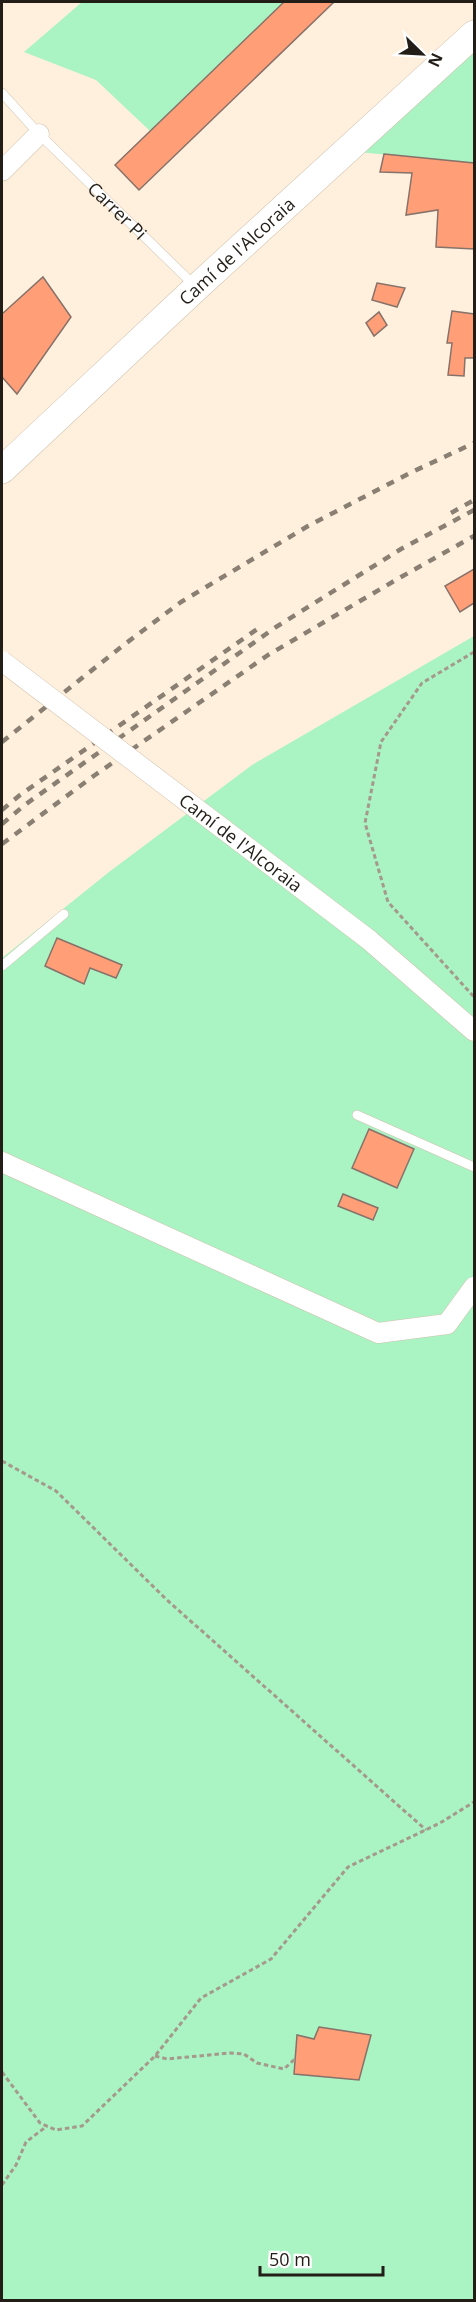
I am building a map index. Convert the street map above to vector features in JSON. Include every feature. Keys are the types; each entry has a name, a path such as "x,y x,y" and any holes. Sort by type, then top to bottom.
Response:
{"street":[{"name":"Camí de l'Alcoraia","path":"2,470 196,288 474,34"},
{"path":"2,171 39,134"},
{"name":"Camí de l'Alcoraia","path":"2,661 368,939 474,1031"},
{"path":"2,1161 378,1333 447,1324 474,1287"}],"lane":[{"name":"Carrer Pi","path":"2,93 39,134 196,288"},
{"path":"2,966 64,914"},
{"path":"357,1115 474,1167"}],"path":[{"path":"474,652 422,683 381,742 365,823 388,902 474,997"},
{"path":"2,1461 56,1491 167,1600 426,1830"},
{"path":"2,2072 40,2123 56,2130 82,2127 155,2056 201,1998 271,1959 348,1867 426,1830 474,1802"},
{"path":"155,2056 167,2059 237,2053 244,2054 256,2063 284,2069 295,2059"},
{"path":"2,2185 16,2165 26,2142 46,2126"}],"green space":[{"path":"82,2 284,2 150,131 96,80 24,52"},
{"path":"474,47 474,163 357,152"},
{"path":"474,636 474,2300 2,2300 2,958 109,872 252,765"}],"building":[{"path":"284,2 334,2 139,190 115,165"},
{"path":"384,154 474,163 474,249 436,247 438,210 406,215 412,173 380,172"},
{"path":"43,277 71,317 17,394 2,377 2,314"},
{"path":"377,283 405,288 397,307 372,300"},
{"path":"452,311 474,314 474,358 465,358 464,376 448,375 452,343 447,343"},
{"path":"379,312 387,325 374,336 366,323"},
{"path":"474,569 474,603 460,612 445,586"},
{"path":"57,938 122,965 116,978 90,968 84,984 45,966"},
{"path":"369,1129 414,1149 397,1188 352,1168"},
{"path":"343,1194 378,1208 373,1220 338,1206"},
{"path":"319,2027 371,2035 359,2080 294,2074 297,2035 314,2039"}],"railway":[{"path":"2,742 181,602 308,526 474,443"},
{"path":"451,513 474,500"},
{"path":"2,824 26,804 276,627 401,549 474,510"},
{"path":"2,844 95,775 268,655 474,536"},
{"path":"2,810 20,795 263,625"}]}
